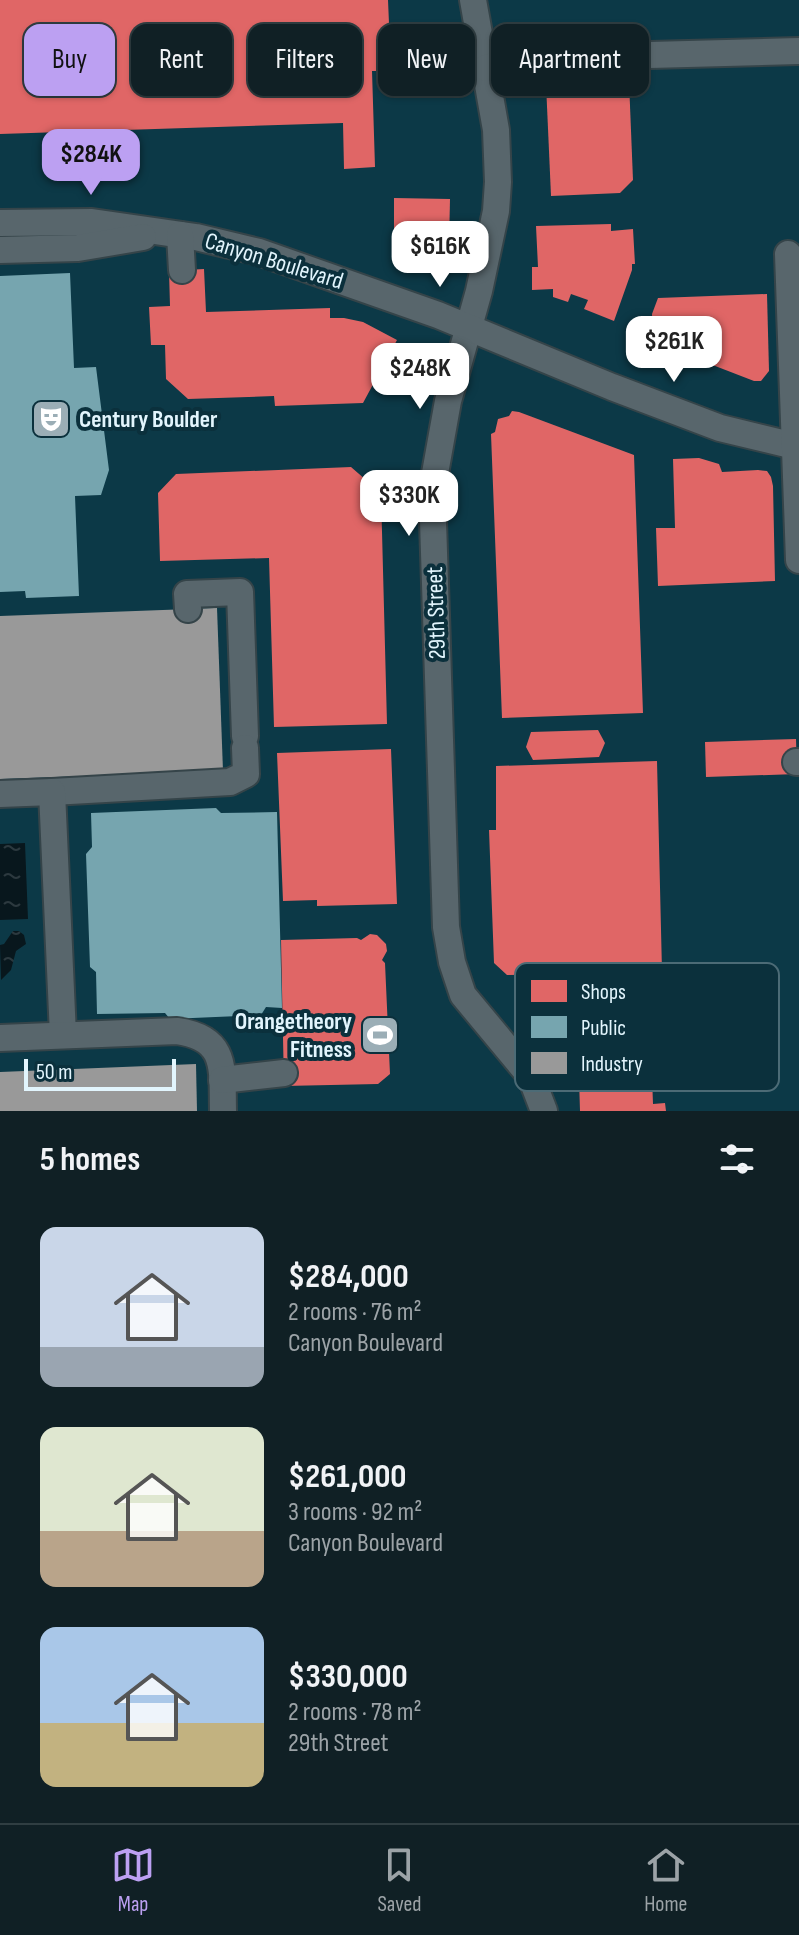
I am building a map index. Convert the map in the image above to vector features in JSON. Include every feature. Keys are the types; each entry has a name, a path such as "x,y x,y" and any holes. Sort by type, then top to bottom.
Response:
{"street":[{"name":"29th Street","path":"473,0 496,130 497,197 479,291 448,401 432,490 446,927 452,962 463,995 515,1058"},
{"path":"486,68 535,58 799,51"},
{"name":"Canyon Boulevard","path":"0,223 92,222 259,252 468,328 720,428 797,445"},
{"path":"169,234 182,270"},
{"name":"Canyon Boulevard","path":"0,250 99,246 169,234"},
{"path":"788,254 799,560"},
{"path":"0,794 194,778 230,782 246,774 240,592 187,594 188,609"},
{"path":"52,792 63,1035"},
{"path":"0,1038 177,1031 196,1034 210,1041 219,1056 223,1111"},
{"path":"222,1080 284,1073"},
{"name":"29th Street","path":"536,1091 544,1111"}],"shaded area":[{"path":"0,0 799,0 799,1111 0,1111"}],"water":[{"path":"25,843 28,919 0,920 0,844"},
{"path":"13,931 24,935 26,944 16,951 11,970 1,980 0,945"}],"building: Shops":[{"path":"0,0 388,0 389,24 378,24 378,71 372,71 375,167 344,169 343,123 0,134"},
{"path":"547,96 630,96 633,180 620,193 551,196"},
{"path":"394,198 450,199 449,245 394,244"},
{"path":"611,224 611,231 633,229 635,264 632,264 614,321 584,309 588,300 571,294 568,302 553,297 553,289 532,290 532,267 538,267 536,226"},
{"path":"204,269 206,312 330,308 330,318 363,322 397,340 363,403 275,406 274,396 188,399 166,379 165,345 151,345 149,307 170,306 169,271"},
{"path":"767,294 769,371 761,381 653,342 652,314 658,298"},
{"path":"512,411 634,455 643,713 502,718 491,434 495,432 498,419 509,416"},
{"path":"699,458 719,464 722,472 758,470 767,471 771,477 775,581 658,586 656,528 675,528 673,459"},
{"path":"351,467 381,493 387,724 274,727 269,558 160,561 158,493 176,474"},
{"path":"598,730 605,743 599,757 533,760 526,747 531,732"},
{"path":"796,739 797,774 706,777 705,742"},
{"path":"391,749 397,904 317,906 317,900 283,901 277,753"},
{"path":"657,761 662,963 515,963 515,975 507,975 494,963 489,830 496,830 496,766"},
{"path":"370,934 377,935 386,944 387,951 382,960 385,963 390,1074 378,1084 284,1086 281,940 361,940"},
{"path":"579,1091 653,1091 653,1104 665,1103 666,1111 580,1111"}],"building: Public":[{"name":"Century Boulder","path":"70,273 74,368 96,367 109,470 101,495 75,496 79,596 26,598 25,591 0,592 0,276"},
{"path":"216,808 221,813 277,812 282,1008 266,1007 261,1015 170,1019 165,1013 97,1014 96,972 90,967 86,854 92,847 91,813"}],"building: Industry":[{"path":"217,608 223,771 0,779 0,616"},
{"path":"196,1064 197,1111 0,1111 0,1072"}],"place":[{"name":"Century Boulder","path":"51,419"},
{"name":"Orangetheory Fitness","path":"380,1035"}]}
